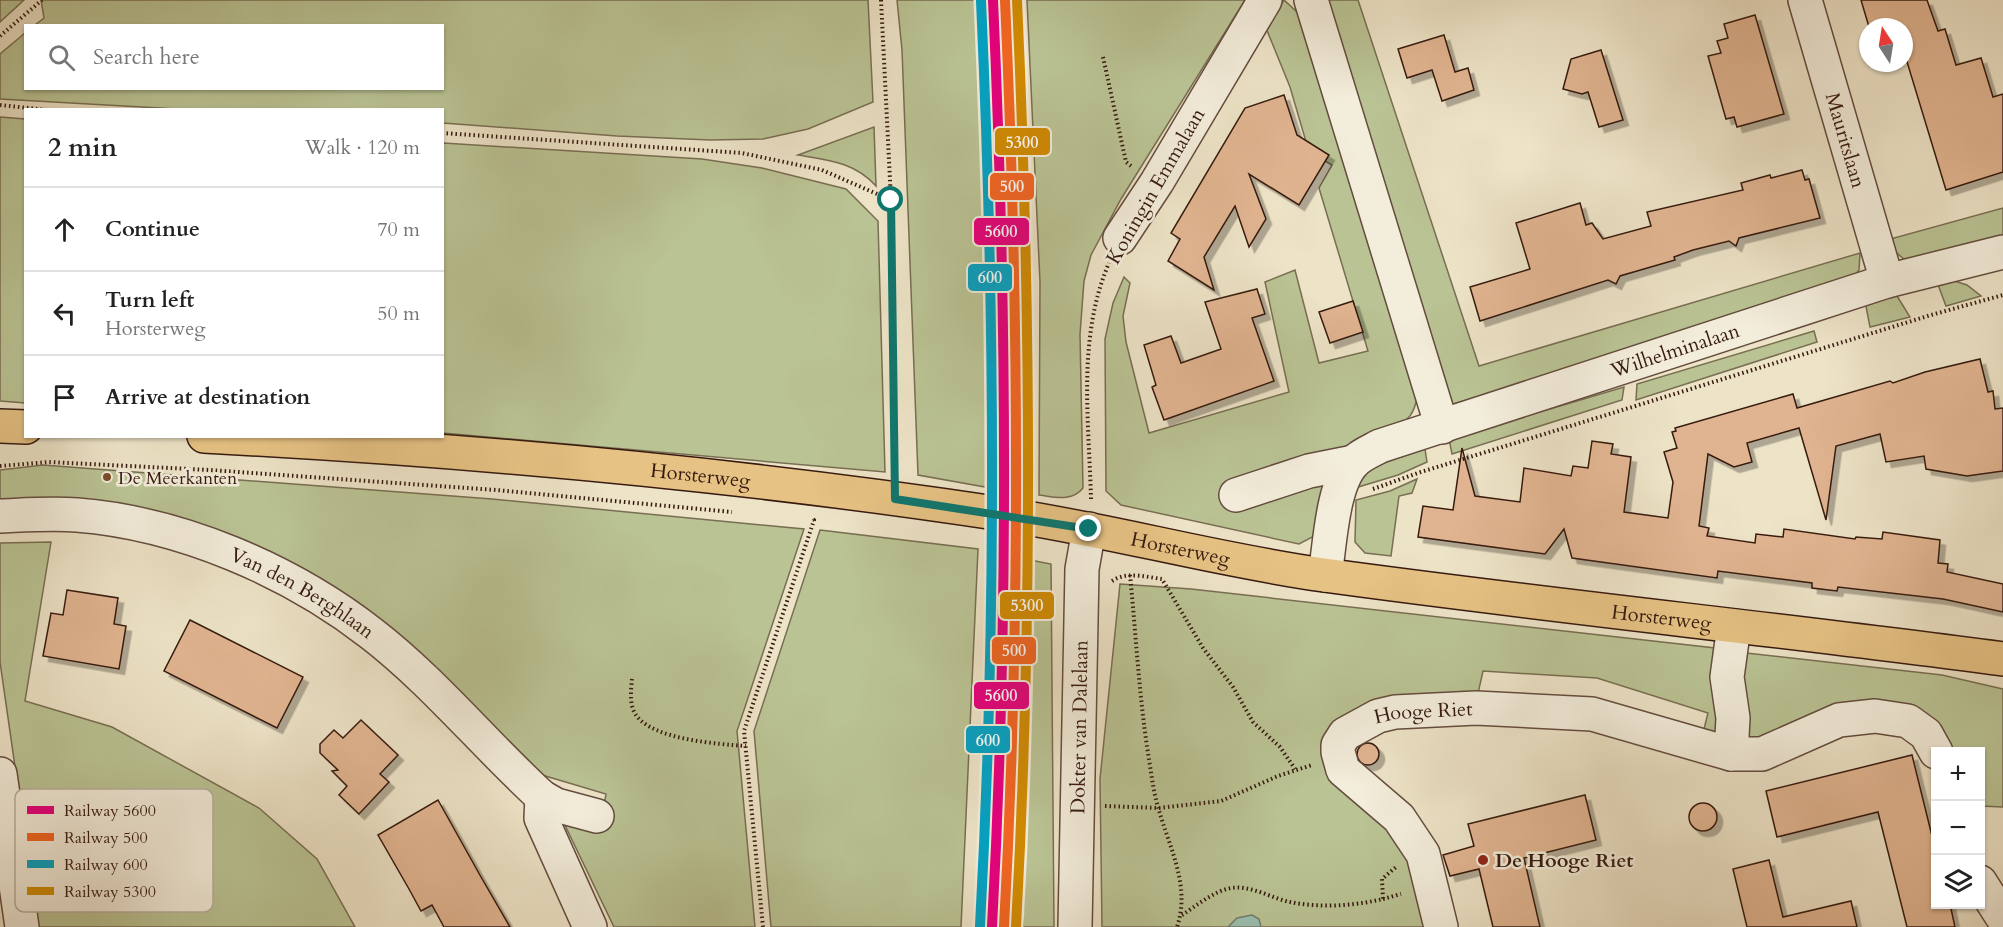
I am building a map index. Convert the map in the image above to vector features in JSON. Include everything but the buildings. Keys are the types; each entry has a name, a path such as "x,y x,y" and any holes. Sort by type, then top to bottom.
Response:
{"main road":[{"path":"0,426 24,427"},
{"name":"Horsterweg","path":"236,438 480,453 895,499 1089,529 1252,563 1325,575 1994,660"}],"street":[{"name":"Koningin Emmalaan","path":"1120,238 1157,183 1265,0"},
{"path":"1311,0 1442,427"},
{"name":"Mauritslaan","path":"1805,0 1887,281"},
{"name":"Wilhelminalaan","path":"1236,495 1317,469 1353,462 1380,446 1887,281 2003,252"},
{"path":"1325,575 1338,499 1344,475 1353,462"},
{"name":"Van den Berghlaan","path":"0,516 76,515 128,522 188,536 271,572 327,603 372,633 427,682 542,797 556,805 597,816"},
{"name":"Dokter van Dalelaan","path":"1075,927 1082,569 1089,529"},
{"path":"1731,754 1733,718 1727,677 1734,626"},
{"name":"Hooge Riet","path":"1441,927 1423,854 1399,818 1368,789 1343,770 1338,752 1341,740 1362,722 1378,716 1395,712 1476,708 1592,714 1639,725 1731,754 1762,754 1839,720 1875,716 1908,721 1926,734 1933,747"},
{"path":"0,774 15,878"},
{"path":"542,797 541,818 590,927"},
{"path":"1985,890 2003,918"},
{"path":"20,912 22,927"}],"path":[{"path":"0,36 42,0"},
{"path":"881,0 891,200 895,499"},
{"path":"1103,57 1126,162 1157,183"},
{"path":"0,105 28,108"},
{"path":"444,133 741,153 822,170 891,200"},
{"name":"Koningin Emmalaan","path":"1089,529 1089,329 1098,289 1120,238"},
{"path":"1338,499 1930,315 2003,295"},
{"path":"0,466 48,462 222,471 496,490 744,513"},
{"path":"763,927 744,731 814,520 802,519"},
{"path":"1078,804 1158,808 1221,801 1295,769 1280,747 1253,722 1233,687 1203,648 1162,579 1130,575 1119,577 1111,582 1107,596 1082,597"},
{"path":"1130,575 1148,752 1158,808 1178,864 1182,890 1181,915 1177,927"},
{"path":"632,679 631,698 636,716 654,728 694,742 746,746"},
{"path":"1383,899 1382,879 1390,870 1423,854"},
{"path":"1181,915 1222,891 1233,888 1248,889 1290,902 1339,906 1383,899 1400,893 1403,904"}],"shaded area":[{"path":"0,0 24,0 0,22"},
{"path":"41,0 868,0 873,102 808,129 763,139 710,140 617,136 444,123 444,108 159,108 0,99 0,54 24,34 24,90 444,90 444,24 36,24 44,18"},
{"path":"897,0 975,0 983,118 991,488 918,475 902,50"},
{"path":"1027,0 1245,0 1121,199 1091,255 1084,281 1080,334 1083,488 1068,497 1039,495 1040,282"},
{"path":"1284,0 1297,12 1418,394 1410,416 1402,423 1390,428 1322,532 1299,544 1121,505 1106,491 1105,339 1113,303 1124,277 1130,283 1123,316 1126,342 1149,433 1289,392 1265,282 1295,270 1319,363 1368,351 1319,188 1332,165 1309,152 1290,87 1266,28"},
{"path":"1322,0 1358,0 1479,366 1860,253 1859,270 1843,291 1453,404 1444,387"},
{"path":"0,117 24,119 24,403 0,401"},
{"path":"874,127 876,186 859,172 840,163 798,155"},
{"path":"444,143 702,159 762,168 846,189 878,221 885,472 444,433"},
{"path":"2003,208 2003,242 1906,261 1883,241"},
{"path":"1948,279 1967,285 1981,296 1946,306 1937,282"},
{"path":"1891,294 1897,296 1910,317 1870,327 1865,301"},
{"path":"1814,331 1817,342 1636,400 1637,384"},
{"path":"1624,387 1622,400 1452,454 1449,439"},
{"path":"1425,449 1427,462 1398,475 1355,488 1372,467"},
{"path":"43,465 492,499 804,529 737,731 755,927 614,927 562,819 600,828 606,794 532,772 338,594 0,502 0,470"},
{"path":"1417,479 1412,493 1399,496 1391,556 1365,553 1355,542 1356,500 1390,491"},
{"path":"820,530 978,549 961,927 771,927 754,731"},
{"path":"51,542 25,701 112,727 259,808 317,859 355,927 38,927 36,912 213,912 213,789 18,789 0,662 0,543"},
{"path":"1030,560 1051,564 1054,927 1023,927"},
{"path":"1120,584 1191,589 1724,649 1720,734 1702,737 1708,713 1597,678 1483,671 1477,698 1326,744 1406,839 1430,927 1102,927 1100,779"},
{"path":"1746,653 1942,675 2003,689 2003,807 1985,806 1985,747 1941,747 1916,715 1774,741 1745,738 1740,690"},
{"path":"1252,915 1259,919 1261,927 1228,927 1237,918"}],"rail line":[{"name":"5600","path":"992,927 1001,695 1004,464 1001,232 993,0"},
{"name":"500","path":"1004,927 1013,695 1016,464 1013,232 1005,0"},
{"name":"5300","path":"1016,927 1025,695 1028,464 1025,232 1017,0"},
{"name":"600","path":"980,926 989,695 992,464 989,232 981,1"}],"place":[{"name":"De Meerkanten","path":"107,477"},
{"name":"De Hooge Riet","path":"1483,860"}],"route":[{"path":"891,200 895,499 1089,529"}]}
